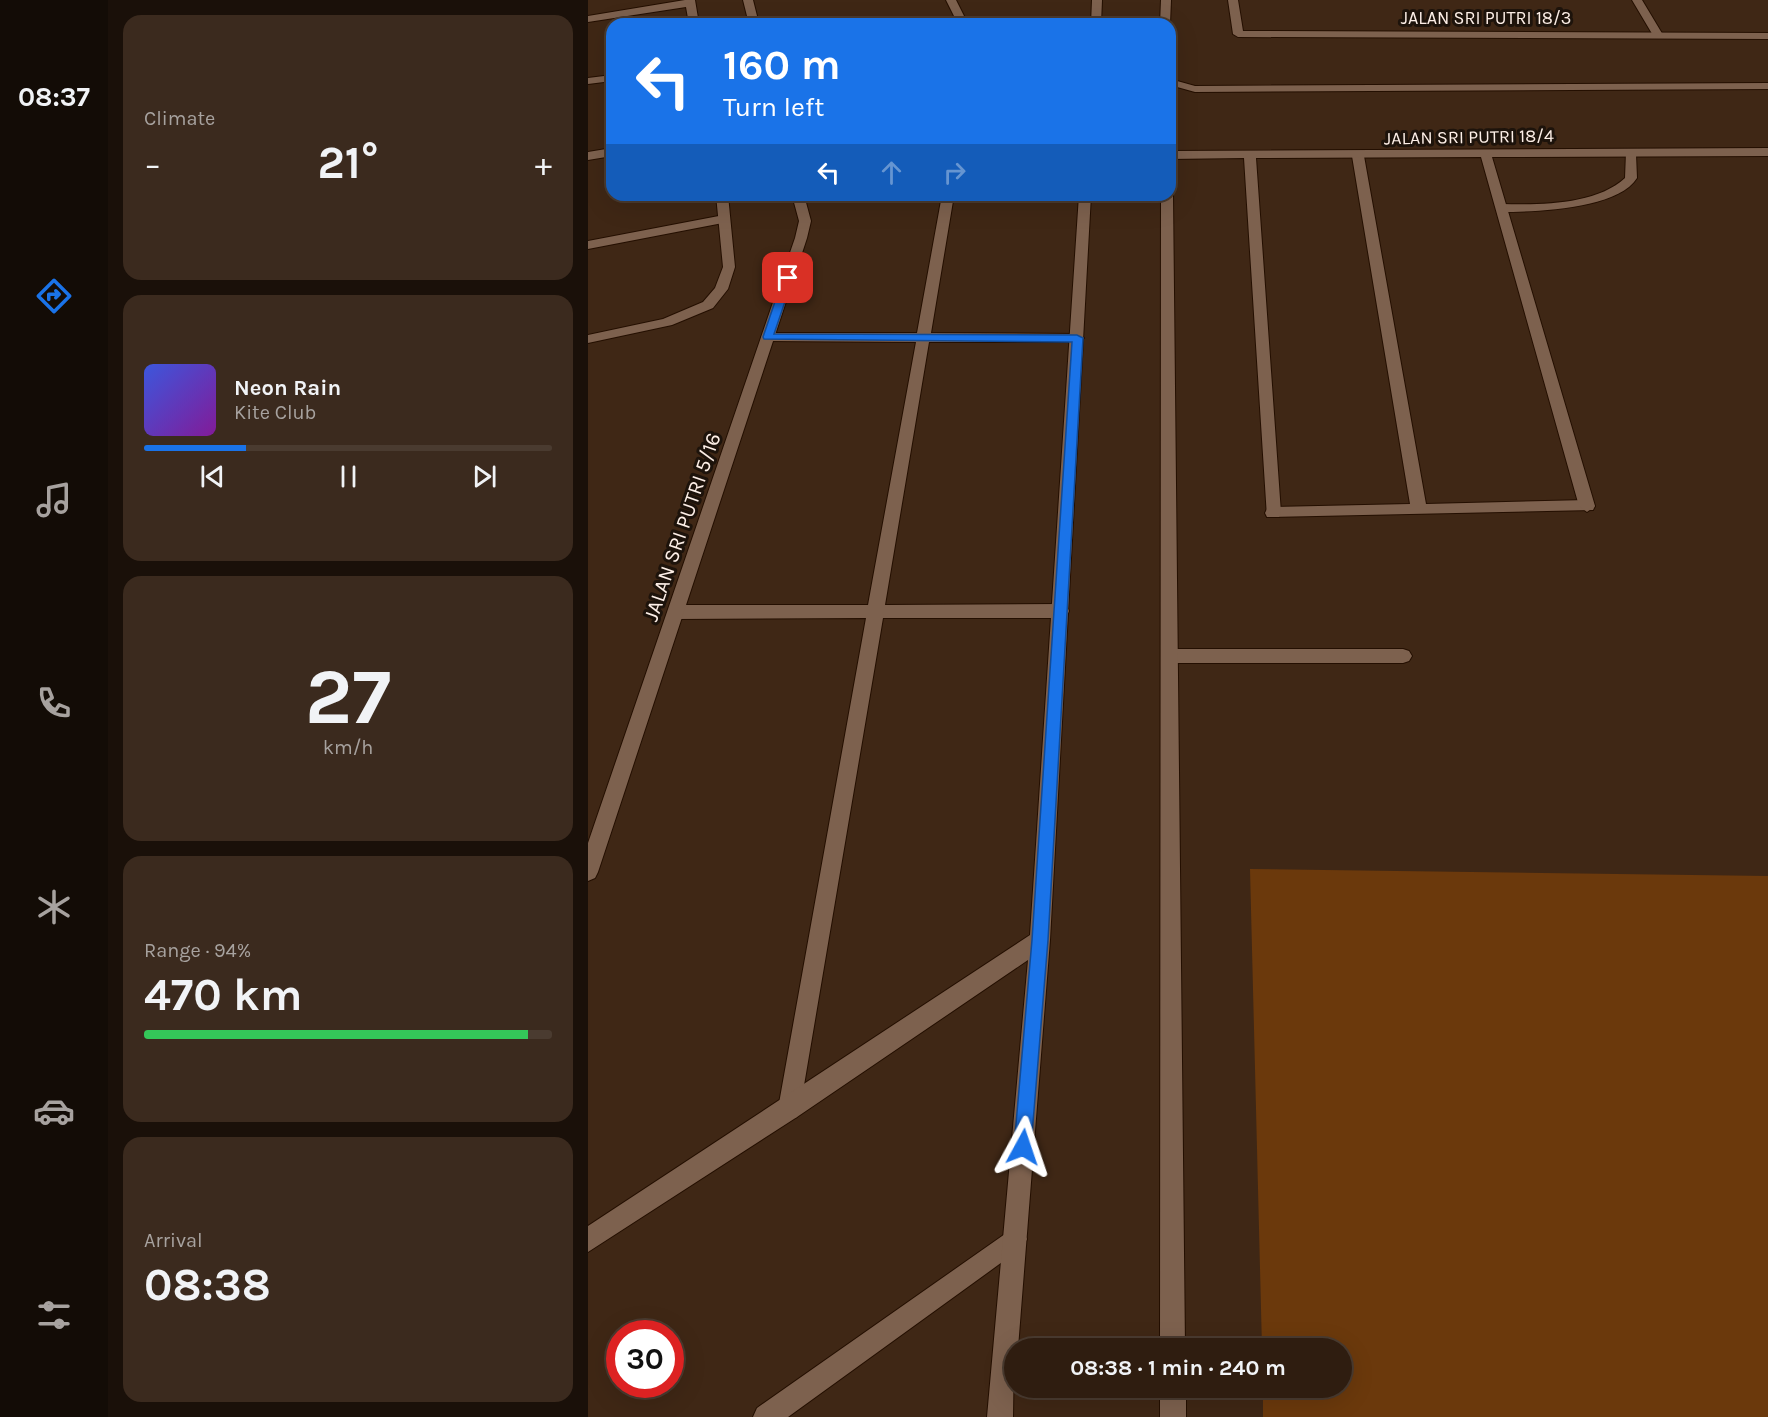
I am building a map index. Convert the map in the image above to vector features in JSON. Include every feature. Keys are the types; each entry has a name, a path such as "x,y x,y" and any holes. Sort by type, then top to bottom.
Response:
{"street":[{"path":"748,0 752,18"},
{"path":"951,0 960,18"},
{"path":"1096,18 1097,0"},
{"path":"1165,18 1166,0"},
{"name":"JALAN SRI PUTRI 18/3","path":"1233,0 1238,34 1768,36"},
{"path":"1637,0 1658,35"},
{"path":"588,19 690,2 693,18"},
{"path":"588,81 606,79"},
{"path":"1176,84 1195,89 1768,86"},
{"path":"588,156 606,153"},
{"name":"JALAN SRI PUTRI 18/4","path":"1176,156 1768,153"},
{"path":"1502,208 1527,208 1614,192 1632,177 1633,167 1630,154"},
{"path":"1250,157 1273,513 1587,506 1486,155"},
{"path":"1358,156 1419,510"},
{"path":"588,339 667,322 708,305 721,289 729,267 722,201"},
{"name":"JALAN SRI PUTRI 5/16","path":"588,872 805,221 800,201"},
{"path":"789,1109 947,201"},
{"path":"1000,1417 1040,940 1085,201"},
{"path":"1167,201 1173,1338"},
{"path":"588,245 724,219"},
{"path":"768,337 1077,338"},
{"path":"676,612 1061,611"},
{"path":"1170,656 1403,656"},
{"path":"588,1240 789,1109 1040,940"},
{"path":"766,1417 1015,1239"},
{"path":"1173,1398 1173,1417"}],"shaded area":[{"path":"1250,869 1768,876 1768,1417 1263,1417 1263,1398 1352,1398 1352,1338 1262,1338"}],"route":[{"path":"788,278 768,337 1077,338 1040,940 1023,1147"}]}
